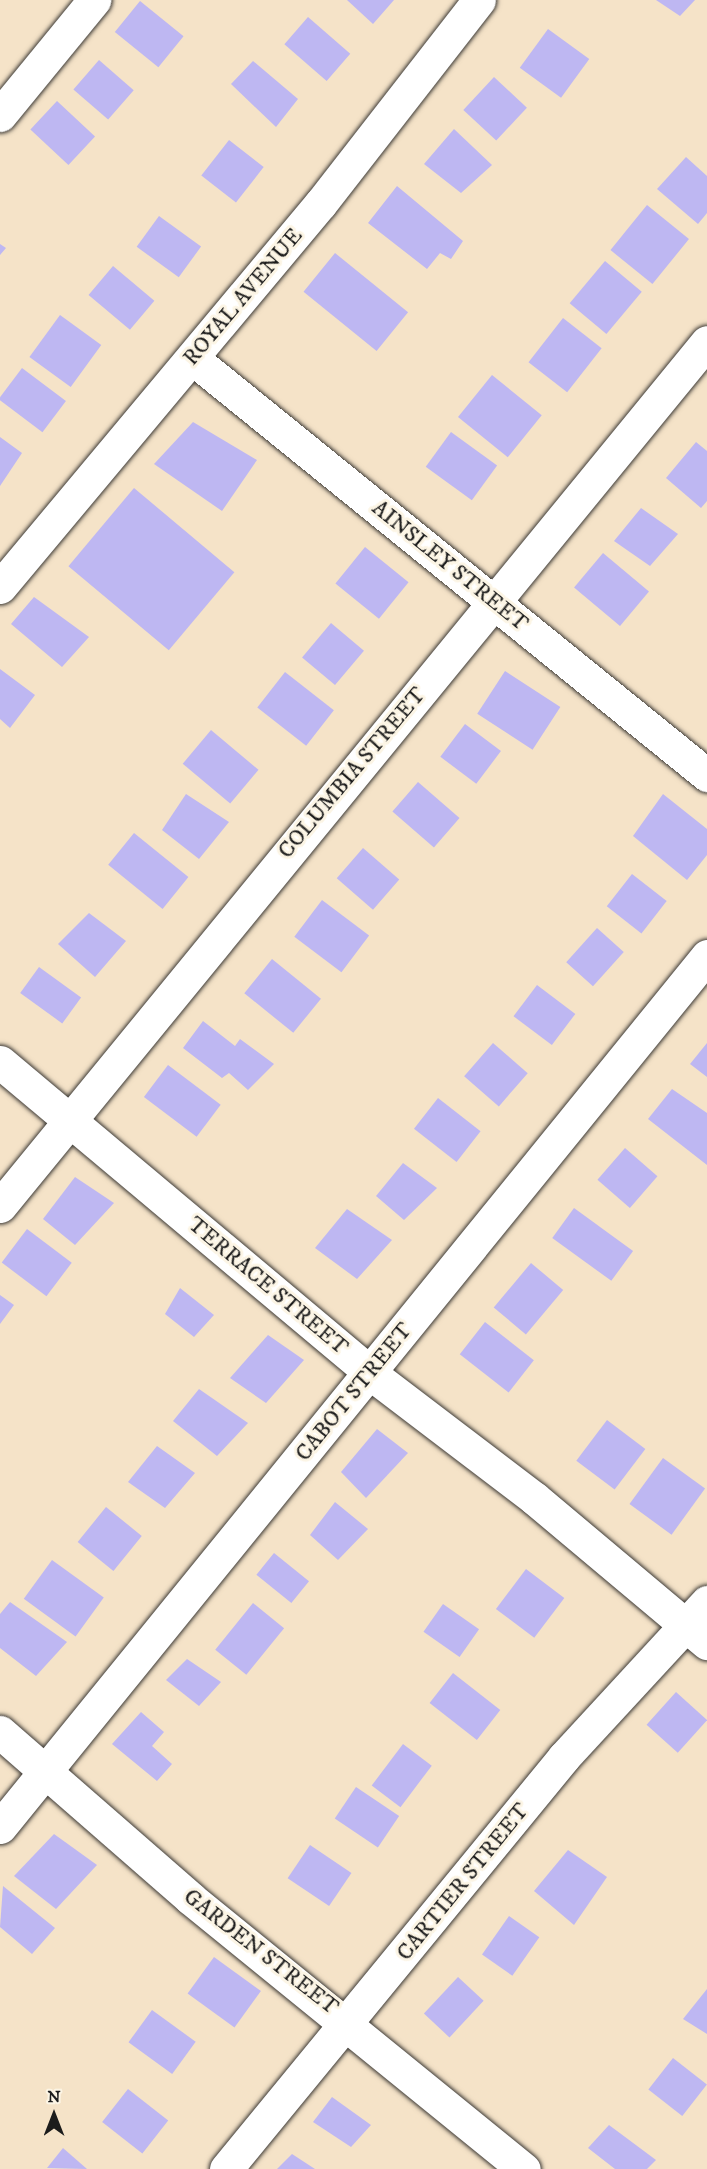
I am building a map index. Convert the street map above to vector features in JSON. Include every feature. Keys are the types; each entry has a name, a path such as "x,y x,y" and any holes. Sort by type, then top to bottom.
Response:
{"street":[{"path":"0,114 94,0"},
{"name":"ROYAL AVENUE","path":"0,587 321,203 479,0"},
{"name":"COLUMBIA STREET","path":"0,1206 71,1123 281,858 496,602 707,342"},
{"name":"AINSLEY STREET","path":"192,358 707,775"},
{"name":"CABOT STREET","path":"0,1827 45,1768 370,1373 707,956"},
{"name":"TERRACE STREET","path":"0,1062 370,1373 701,1624"},
{"name":"CARTIER STREET","path":"226,2169 350,2022 564,1757 701,1624"},
{"name":"GARDEN STREET","path":"0,1732 45,1768 190,1898 350,2022 524,2169"}],"building":[{"path":"347,0 394,0 373,24"},
{"path":"656,0 695,0 680,16"},
{"path":"140,1 184,36 158,67 115,32"},
{"path":"308,17 350,54 327,81 284,44"},
{"path":"548,29 589,59 561,98 520,68"},
{"path":"99,60 134,90 108,120 73,89"},
{"path":"253,61 298,99 276,127 231,84"},
{"path":"494,77 527,108 496,141 463,110"},
{"path":"57,101 95,136 68,165 30,130"},
{"path":"454,129 492,165 461,193 424,164"},
{"path":"229,140 264,167 236,203 201,175"},
{"path":"686,157 707,176 707,213 698,224 657,189"},
{"path":"397,186 463,241 451,259 440,253 427,269 368,223"},
{"path":"647,205 689,239 652,284 610,250"},
{"path":"159,216 201,247 179,277 137,247"},
{"path":"0,244 6,248 0,255"},
{"path":"335,253 408,312 377,351 304,292"},
{"path":"605,261 642,292 606,334 570,303"},
{"path":"113,266 154,301 130,330 89,295"},
{"path":"60,315 101,345 71,387 29,357"},
{"path":"563,318 602,348 567,392 529,362"},
{"path":"22,368 66,401 42,432 0,400"},
{"path":"492,375 542,415 508,457 458,417"},
{"path":"193,422 257,460 222,511 154,464"},
{"path":"451,432 497,466 472,500 426,467"},
{"path":"0,437 22,453 0,486"},
{"path":"696,442 707,451 707,501 701,508 666,478"},
{"path":"134,488 234,572 169,650 68,566"},
{"path":"641,508 678,534 650,566 614,541"},
{"path":"365,547 409,582 379,619 335,584"},
{"path":"603,553 649,592 620,626 574,587"},
{"path":"34,597 89,637 62,667 11,624"},
{"path":"331,623 364,651 335,685 302,657"},
{"path":"0,669 35,695 10,728 0,719"},
{"path":"505,671 560,707 533,750 477,714"},
{"path":"285,672 334,710 306,746 257,707"},
{"path":"465,724 501,751 476,784 440,757"},
{"path":"211,730 258,770 230,804 183,764"},
{"path":"418,782 460,818 434,848 392,811"},
{"path":"186,794 229,822 199,859 162,830"},
{"path":"663,794 707,829 707,855 687,880 633,836"},
{"path":"134,833 188,877 163,909 108,865"},
{"path":"363,848 399,879 373,910 337,878"},
{"path":"632,874 667,901 641,933 607,906"},
{"path":"322,900 369,936 341,972 294,937"},
{"path":"89,913 126,941 95,977 58,944"},
{"path":"597,928 624,952 593,986 566,962"},
{"path":"272,959 321,999 293,1033 244,993"},
{"path":"39,967 81,998 62,1023 20,993"},
{"path":"537,985 575,1014 552,1045 514,1016"},
{"path":"203,1021 235,1046 240,1039 274,1064 248,1090 229,1073 222,1078 183,1048"},
{"path":"493,1043 528,1073 499,1106 464,1076"},
{"path":"707,1043 707,1077 690,1064"},
{"path":"168,1065 221,1105 197,1137 144,1097"},
{"path":"672,1089 707,1113 707,1165 648,1119"},
{"path":"438,1098 481,1131 457,1162 414,1129"},
{"path":"625,1148 657,1176 630,1208 597,1180"},
{"path":"403,1163 437,1188 404,1220 376,1196"},
{"path":"75,1177 114,1203 75,1245 43,1219"},
{"path":"574,1208 633,1251 611,1281 552,1238"},
{"path":"347,1209 392,1240 357,1279 315,1248"},
{"path":"27,1229 72,1263 46,1296 2,1263"},
{"path":"531,1263 563,1290 526,1334 494,1307"},
{"path":"180,1288 214,1315 194,1337 165,1314"},
{"path":"0,1295 14,1305 0,1324"},
{"path":"485,1322 534,1360 509,1392 460,1354"},
{"path":"268,1335 304,1360 266,1403 230,1378"},
{"path":"199,1389 248,1423 217,1456 173,1421"},
{"path":"607,1420 645,1449 615,1490 576,1461"},
{"path":"377,1429 408,1453 366,1498 341,1472"},
{"path":"157,1446 195,1473 165,1508 128,1482"},
{"path":"663,1458 705,1489 672,1535 629,1504"},
{"path":"335,1502 368,1529 338,1560 310,1535"},
{"path":"106,1507 142,1536 113,1571 78,1542"},
{"path":"274,1553 309,1581 291,1603 256,1575"},
{"path":"52,1560 104,1598 76,1636 24,1599"},
{"path":"526,1569 564,1598 534,1638 496,1609"},
{"path":"10,1602 67,1642 36,1676 0,1648 0,1614"},
{"path":"253,1603 284,1628 246,1675 215,1650"},
{"path":"443,1604 479,1629 460,1657 423,1632"},
{"path":"187,1659 221,1682 199,1706 166,1680"},
{"path":"453,1673 500,1710 477,1740 430,1703"},
{"path":"676,1692 707,1720 678,1753 647,1725"},
{"path":"141,1712 164,1732 152,1746 172,1764 157,1781 112,1744"},
{"path":"403,1744 432,1766 400,1807 372,1786"},
{"path":"356,1787 399,1816 378,1848 335,1819"},
{"path":"54,1834 97,1865 56,1909 14,1876"},
{"path":"310,1845 351,1873 329,1906 288,1878"},
{"path":"568,1850 607,1877 574,1925 534,1891"},
{"path":"3,1886 55,1928 32,1954 0,1927"},
{"path":"509,1916 539,1937 512,1976 482,1955"},
{"path":"214,1957 261,1991 234,2027 188,1993"},
{"path":"458,1977 484,2001 449,2037 424,2014"},
{"path":"707,1989 707,2034 683,2019"},
{"path":"152,2010 196,2042 172,2074 128,2042"},
{"path":"673,2058 707,2084 682,2116 648,2090"},
{"path":"128,2089 168,2120 142,2153 102,2122"},
{"path":"332,2097 371,2125 351,2147 313,2122"},
{"path":"609,2125 656,2160 647,2169 615,2169 588,2148"},
{"path":"63,2148 87,2169 47,2168"},
{"path":"292,2154 315,2169 277,2169"}]}
